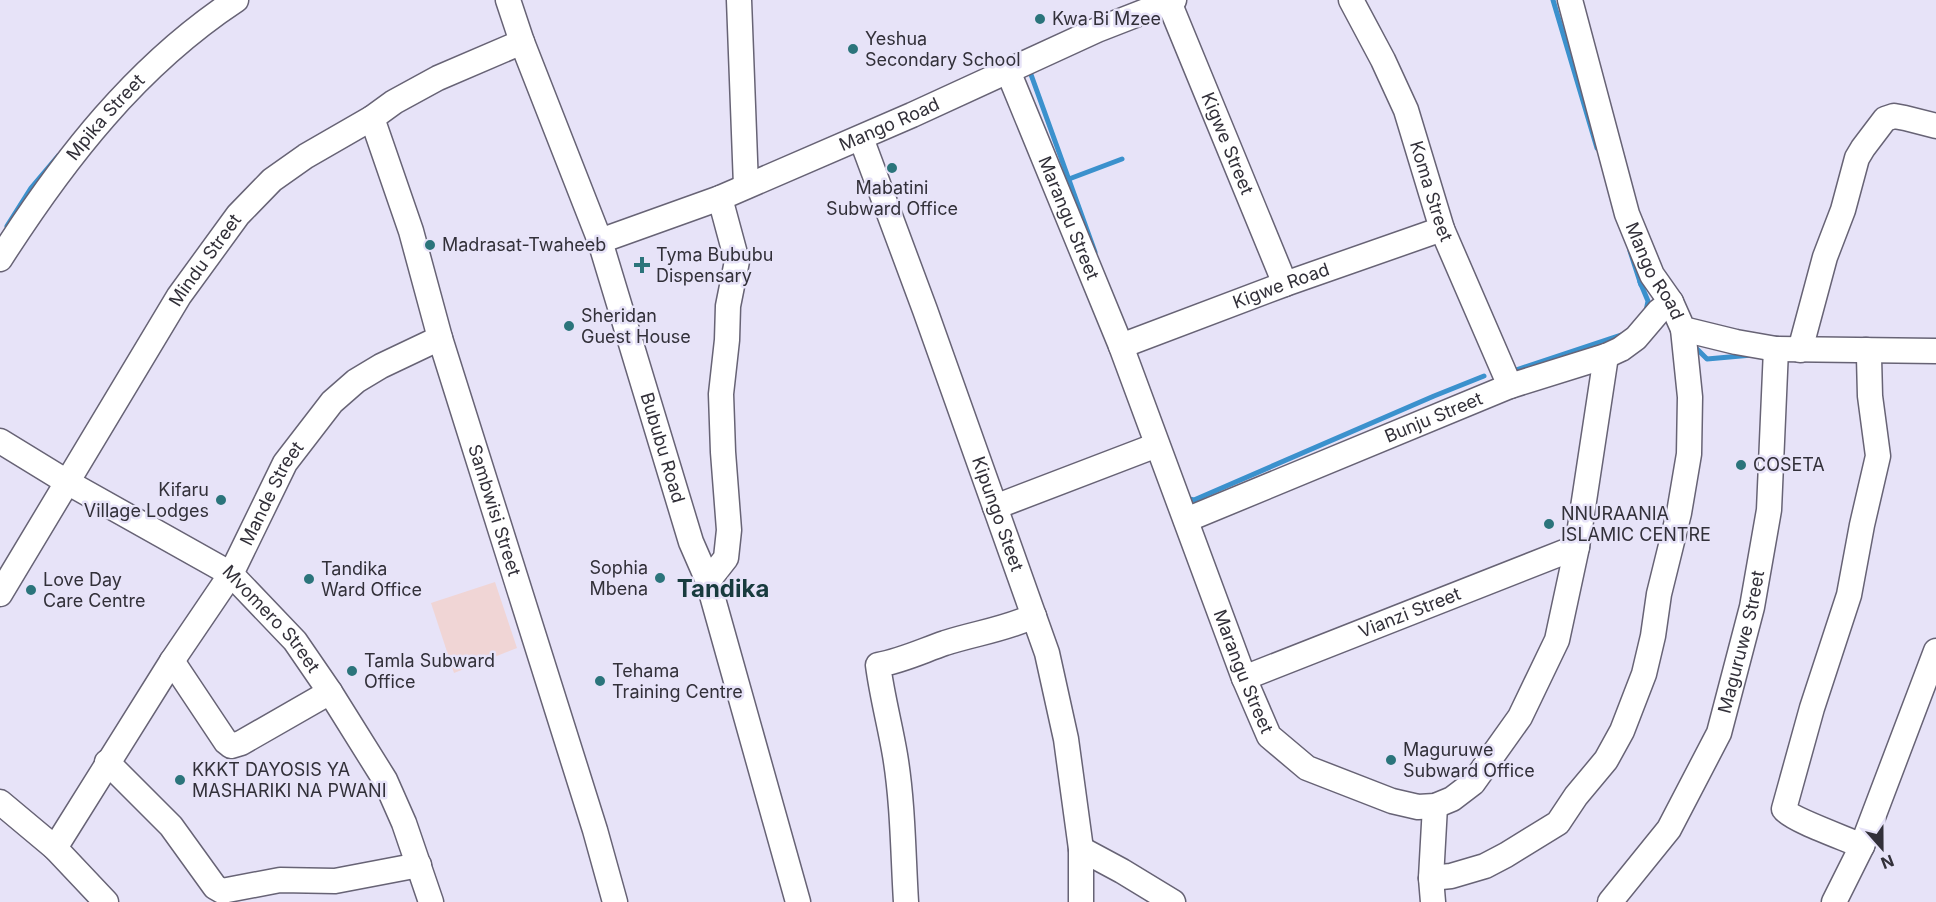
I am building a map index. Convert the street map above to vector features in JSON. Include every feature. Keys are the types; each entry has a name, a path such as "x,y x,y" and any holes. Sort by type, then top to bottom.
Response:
{"street":[{"name":"Mpika Street","path":"0,259 52,180 123,94 180,40 236,0"},
{"name":"Bububu Road","path":"508,0 522,42 600,241 691,542 708,581 798,902"},
{"path":"740,0 746,186"},
{"name":"Koma Street","path":"1351,0 1406,110 1442,229 1510,386"},
{"name":"Mango Road","path":"1570,0 1627,214 1652,275 1671,302 1683,328 1736,342 1776,349 1936,351"},
{"name":"Mango Road","path":"600,241 720,198 861,138 1097,30 1172,1"},
{"name":"Kigwe Street","path":"1172,1 1285,284"},
{"name":"Mindu Street","path":"0,594 179,296 238,215 272,180 306,156 372,118 394,102 438,78 522,42"},
{"name":"Marangu Street","path":"1008,71 1121,346 1244,678 1269,736 1307,768 1392,801 1418,807 1435,806"},
{"path":"1800,350 1825,257 1843,210 1857,158 1863,148 1886,119 1894,116 1936,126"},
{"name":"Sambwisi Street","path":"372,118 411,231 440,338 595,830 615,902"},
{"name":"Kipungo Steet","path":"861,138 1047,653 1066,740 1081,849 1081,902"},
{"path":"708,581 726,558 729,530 721,394 728,306 737,261 720,198"},
{"name":"Kigwe Road","path":"1121,346 1285,284 1442,229"},
{"name":"Bunju Street","path":"1186,520 1510,386 1622,349 1636,338 1659,311 1671,302"},
{"path":"1432,890 1451,876 1485,866 1506,855 1558,823 1576,796 1606,760 1622,731 1644,674 1653,636 1659,594 1679,513 1689,454 1690,397 1683,328"},
{"name":"Mande Street","path":"55,848 107,762 231,574 285,463 333,402 356,381 381,366 440,338"},
{"name":"Maguruwe Street","path":"1610,902 1669,829 1719,733 1752,607 1769,510 1776,349"},
{"path":"1862,846 1806,823 1786,813 1784,809 1812,708 1849,596 1878,456 1870,396 1869,357 1866,350"},
{"path":"1432,890 1435,806 1452,799 1473,783 1520,717 1557,640 1577,547 1606,356"},
{"name":"Mvomero Street","path":"0,441 67,482 231,574 295,641 385,780 404,823 431,902"},
{"path":"995,507 1157,445"},
{"name":"Vianzi Street","path":"1244,678 1577,547"},
{"path":"906,902 896,756 881,692 878,665 896,662 948,642 992,632 1034,616"},
{"path":"1834,902 1862,846 1936,651"},
{"path":"172,661 226,742 231,746 330,692"},
{"path":"107,762 171,826 215,887 222,891 280,880 335,881 419,865"},
{"path":"0,802 55,848 106,902"},
{"path":"1081,849 1173,902"}],"shaded area":[{"path":"495,582 517,648 454,673 431,603"}],"waterway":[{"path":"1553,0 1597,148"},
{"path":"1029,69 1095,252"},
{"path":"7,226 31,188 58,156"},
{"path":"1069,179 1122,159"},
{"path":"1630,251 1641,285"},
{"path":"1640,282 1648,301 1646,311"},
{"path":"1510,372 1624,334"},
{"path":"1693,345 1707,359 1752,355"},
{"path":"1185,498 1194,500 1484,376"}],"place":[{"name":"Kwa Bi Mzee","path":"1040,19"},
{"name":"Yeshua Secondary School","path":"853,49"},
{"name":"Mabatini Subward Office","path":"892,168"},
{"name":"Madrasat-Twaheeb","path":"430,245"},
{"name":"Tyma Bububu Dispensary","path":"642,265"},
{"name":"Sheridan Guest House","path":"569,326"},
{"name":"COSETA","path":"1741,465"},
{"name":"Kifaru Village Lodges","path":"221,500"},
{"name":"NNURAANIA ISLAMIC CENTRE","path":"1549,524"},
{"name":"Sophia Mbena","path":"660,578"},
{"name":"Tandika Ward Office","path":"309,579"},
{"name":"Love Day Care Centre","path":"31,590"},
{"name":"Tamla Subward Office","path":"352,671"},
{"name":"Tehama Training Centre","path":"600,681"},
{"name":"Maguruwe Subward Office","path":"1391,760"},
{"name":"KKKT DAYOSIS YA MASHARIKI NA PWANI","path":"180,780"}],"district":[{"name":"Tandika","path":"723,589"}]}
